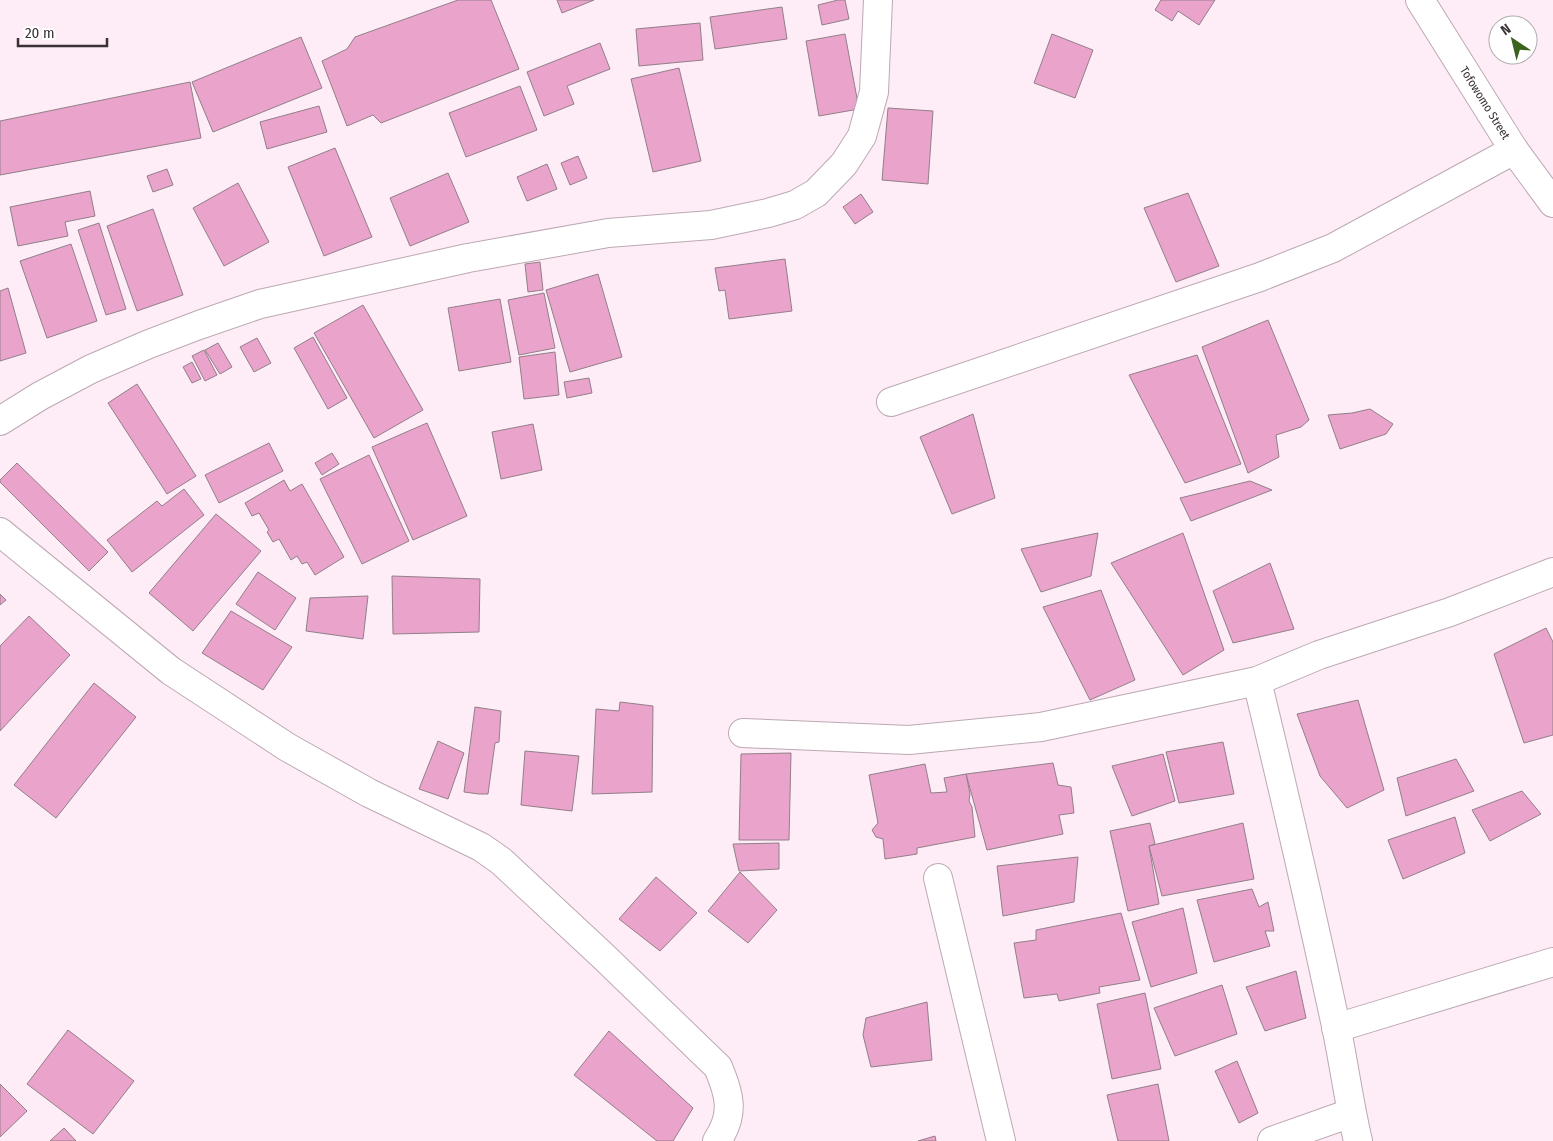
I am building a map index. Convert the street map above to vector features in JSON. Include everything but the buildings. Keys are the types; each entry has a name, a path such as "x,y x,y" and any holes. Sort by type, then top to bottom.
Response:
{"street":[{"path":"0,421 40,396 90,369 166,337 260,304 468,258 608,233 711,225 796,205 816,193 844,164 862,136 874,92 878,0"},
{"name":"Tofowomo Street","path":"1420,0 1514,150 1553,203"},
{"path":"891,402 1278,270 1333,248 1514,150"},
{"path":"0,532 171,671 286,747 369,794 481,846 501,861 718,1067 727,1088 730,1110 725,1130 717,1141"},
{"path":"743,733 909,740 1041,727 1257,681 1319,655 1450,612 1553,572"},
{"path":"1257,681 1336,1028 1351,1113 1358,1141"},
{"path":"938,878 1001,1141"},
{"path":"1336,1028 1553,962"},
{"path":"1272,1141 1351,1113"}]}
